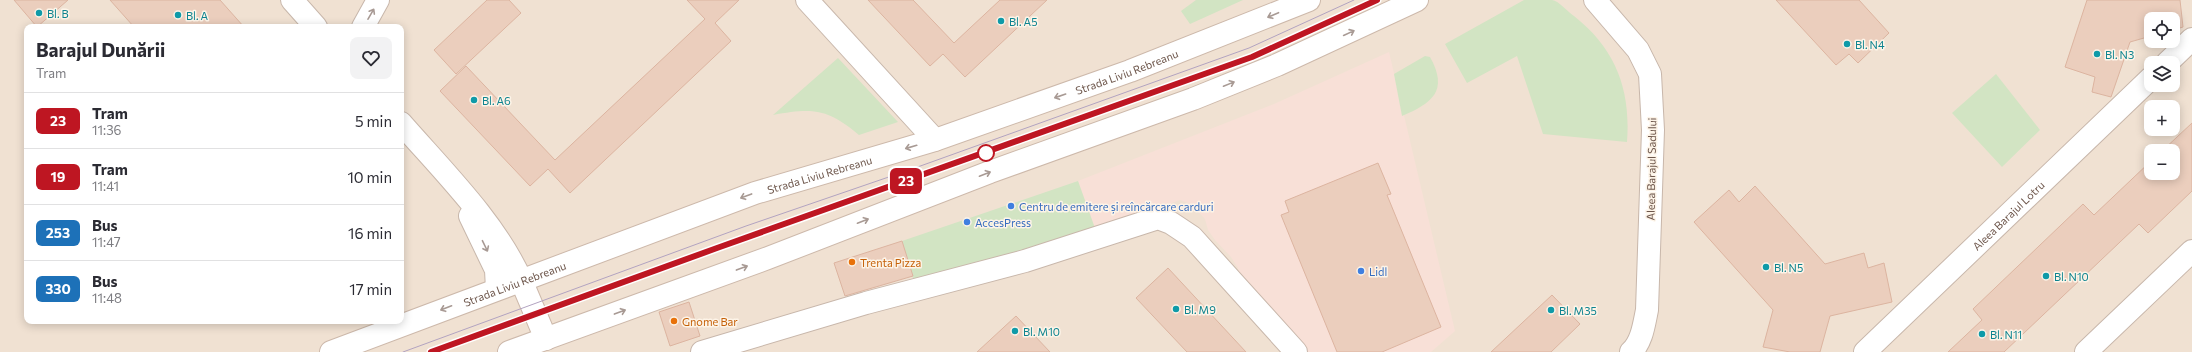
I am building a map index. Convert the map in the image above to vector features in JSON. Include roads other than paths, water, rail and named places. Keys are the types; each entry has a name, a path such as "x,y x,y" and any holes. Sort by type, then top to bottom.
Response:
{"street":[{"path":"365,24 378,0"},
{"path":"807,0 935,140"},
{"name":"Strada Liviu Rebreanu","path":"331,352 755,193 935,140 1130,71 1309,0"},
{"path":"509,352 548,345 990,172 1193,99 1277,65 1417,0"},
{"name":"Aleea Barajul Sadului","path":"1595,0 1638,50 1650,74 1652,130 1648,287 1647,310 1640,351"},
{"path":"296,4 313,24"},
{"path":"2174,56 2192,39"},
{"name":"Aleea Barajul Lotru","path":"1865,352 2144,85"},
{"path":"404,126 496,233 512,257 548,345"},
{"path":"465,197 470,215 496,270 497,289"},
{"path":"702,352 866,303 1025,261 1158,218 1171,223 1192,237 1296,352"},
{"path":"2086,352 2192,251"}],"tram line":[{"path":"403,352 746,226 912,169 1249,48 1354,0"},
{"path":"431,352 1252,57 1377,0"},
{"name":"23","path":"431,352 535,313 1252,57 1377,0"}],"place":[{"name":"Bl. B","path":"39,13"},
{"name":"Bl. A","path":"178,15"},
{"name":"Bl. A5","path":"1001,21"},
{"name":"Bl. N4","path":"1847,44"},
{"name":"Bl. N3","path":"2097,54"},
{"name":"Bl. A6","path":"474,100"},
{"name":"Centru de emitere și reîncărcare carduri","path":"1011,206"},
{"name":"AccesPress","path":"967,222"},
{"name":"Trenta Pizza","path":"852,262"},
{"name":"Bl. N5","path":"1766,267"},
{"name":"Lidl","path":"1361,271"},
{"name":"Bl. N10","path":"2046,276"},
{"name":"Bl. M9","path":"1176,309"},
{"name":"Bl. M35","path":"1551,310"},
{"name":"Gnome Bar","path":"674,321"},
{"name":"Bl. M10","path":"1015,331"},
{"name":"Bl. N11","path":"1982,334"}]}
